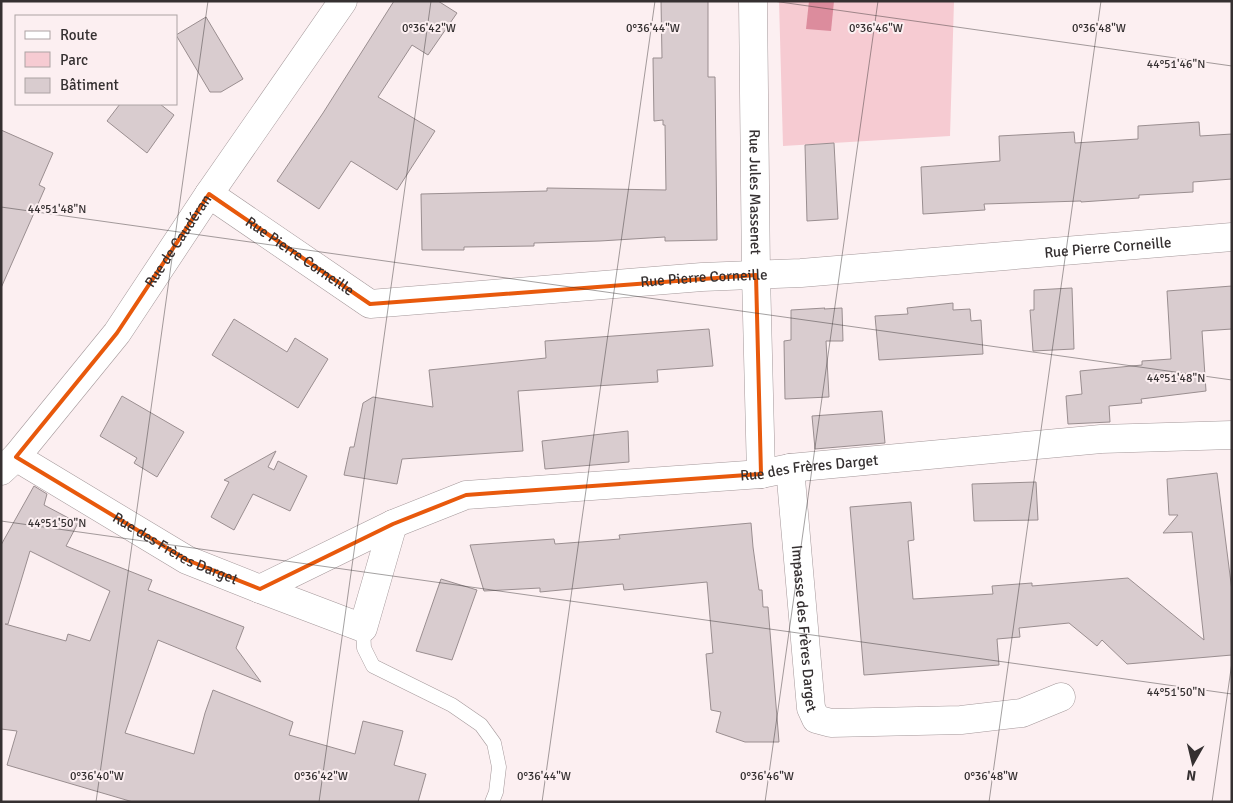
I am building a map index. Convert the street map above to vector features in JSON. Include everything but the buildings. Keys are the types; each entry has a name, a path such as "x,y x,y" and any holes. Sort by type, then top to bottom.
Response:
{"street":[{"name":"Rue Jules Massenet","path":"753,1 756,275 761,474"},
{"name":"Rue de Caudéran","path":"8,464 117,333 339,2"},
{"name":"Rue Pierre Corneille","path":"210,194 370,304 702,277 811,272 1232,237"},
{"name":"Rue des Frères Darget","path":"260,589 392,524 466,495 761,474 790,468 1101,439 1232,435"},
{"name":"Rue des Frères Darget","path":"8,464 187,560 363,628"},
{"name":"Impasse des Frères Darget","path":"790,468 811,708 816,720 831,723 962,720 1022,713 1061,697"},
{"path":"363,628 392,524"}],"lane":[{"path":"363,628 364,648 373,666 452,705 481,724 494,743 499,766 496,792 492,802"}],"highlighted area":[{"path":"209,194 370,304 756,275 761,474 466,495 393,524 260,589 187,560 16,457 117,333"}],"green space":[{"path":"779,1 954,1 950,136 783,146"}],"shaded area":[{"path":"809,1 834,1 831,31 806,29"}]}
